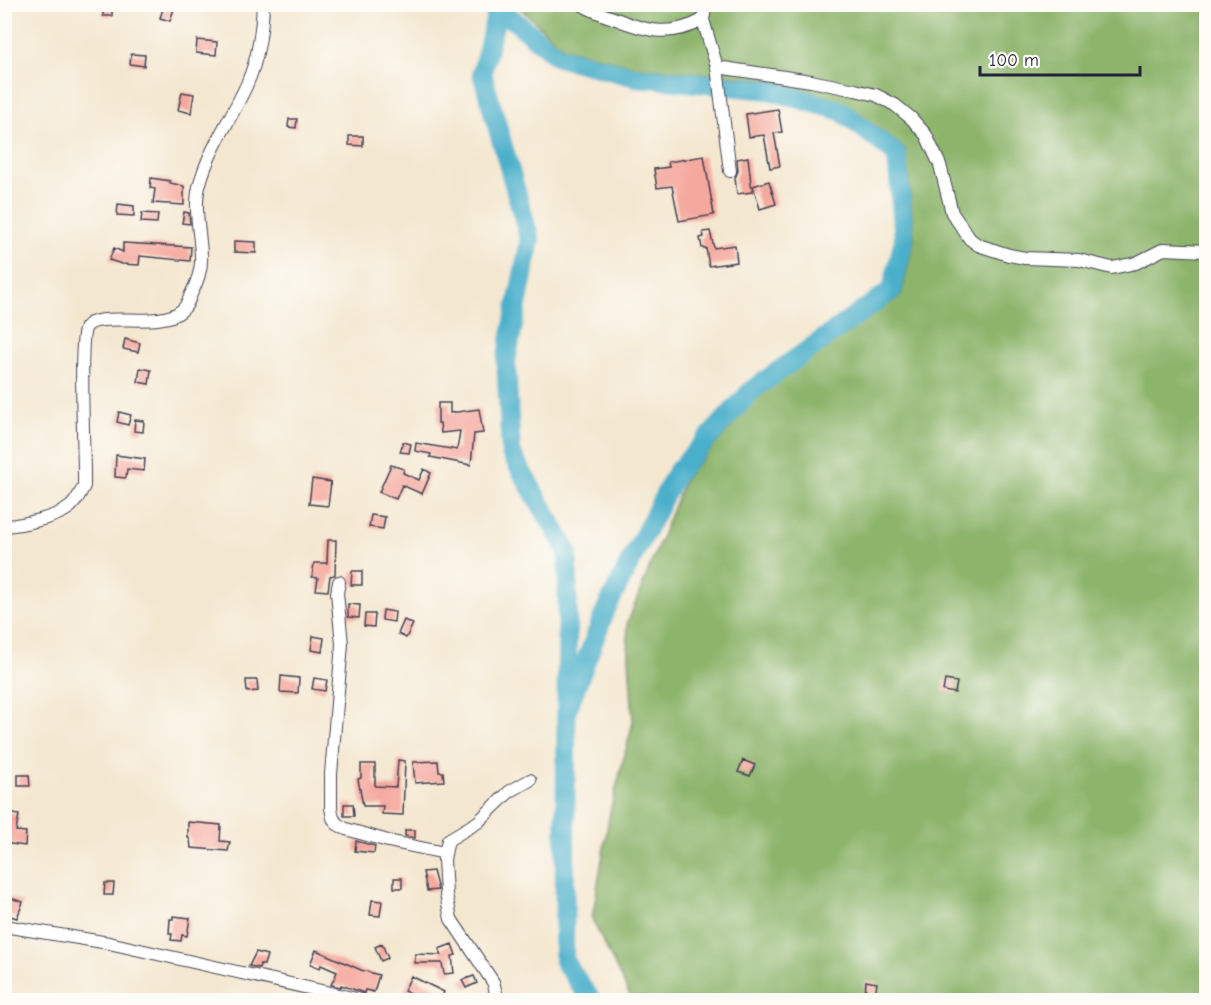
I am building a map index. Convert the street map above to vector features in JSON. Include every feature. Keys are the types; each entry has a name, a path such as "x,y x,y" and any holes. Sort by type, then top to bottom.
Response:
{"street":[{"path":"4,526 53,515 70,507 84,486 82,369 84,334 87,326 93,322 104,321 164,319 182,310 195,287 201,256 196,204 199,183 213,147 246,87 258,51 263,4"},
{"path":"581,4 633,26 649,30 666,32 682,30 703,20"},
{"path":"706,4 703,20 717,67 730,171"},
{"path":"717,67 855,90 876,95 895,105 927,135 939,165 952,213 959,226 970,239 986,248 1025,258 1079,260 1112,268 1136,263 1164,249 1206,251"},
{"path":"339,582 337,593 342,644 332,774 333,818 337,824 346,829 445,853"},
{"path":"498,1000 493,982 451,919 446,894 445,853 448,840 478,822 509,792 530,780"},
{"path":"4,926 109,943 340,999 361,1000"}],"green space":[{"path":"520,4 1206,5 1206,1000 632,1000 592,919 610,812 633,722 627,624 685,478 758,397 901,295 914,239 906,150 845,103 771,80 637,67 563,48 519,7"}],"building":[{"path":"103,4 112,4 112,16 103,16"},
{"path":"164,6 174,9 170,21 160,18"},
{"path":"197,40 217,42 216,55 196,53"},
{"path":"131,54 145,55 144,66 130,64"},
{"path":"182,92 194,94 191,113 178,110"},
{"path":"778,109 782,132 774,133 780,166 770,168 764,135 749,137 746,114"},
{"path":"289,119 297,119 296,128 288,127"},
{"path":"349,136 363,136 363,146 349,145"},
{"path":"704,156 714,215 679,221 672,186 657,188 654,169 669,167 668,162"},
{"path":"748,157 752,192 737,194 735,178 738,171 737,159"},
{"path":"151,178 184,186 184,205 153,203 155,189 150,188"},
{"path":"769,181 776,204 760,209 753,186"},
{"path":"118,204 134,206 134,216 117,215"},
{"path":"184,212 189,213 190,224 182,223"},
{"path":"142,213 158,214 157,223 141,222"},
{"path":"710,231 714,248 735,245 737,262 709,266 706,248 702,248 700,238 704,237 703,232"},
{"path":"234,241 256,242 256,253 234,252"},
{"path":"123,243 191,247 190,261 140,256 139,265 122,264 109,260 114,248 123,252"},
{"path":"125,339 140,343 138,352 123,349"},
{"path":"140,368 151,370 149,384 138,382"},
{"path":"438,403 450,403 450,413 479,409 483,433 474,434 471,465 430,457 431,454 415,451 416,443 457,450 460,431 441,433 440,423 438,423"},
{"path":"119,412 131,415 128,425 117,422"},
{"path":"135,420 144,421 143,432 134,431"},
{"path":"403,442 411,444 409,453 400,452"},
{"path":"116,455 145,459 144,471 127,469 126,478 115,477"},
{"path":"391,465 404,469 403,473 419,480 424,469 431,473 422,494 402,485 396,499 379,492"},
{"path":"312,479 331,482 328,506 309,504"},
{"path":"371,515 385,517 383,529 369,527"},
{"path":"328,540 336,540 335,575 330,576 328,591 316,590 318,578 312,577 314,563 327,563"},
{"path":"352,571 362,571 362,585 351,585"},
{"path":"348,604 360,605 359,618 348,617"},
{"path":"383,610 395,612 394,622 382,620"},
{"path":"365,614 375,614 374,627 364,626"},
{"path":"404,620 413,624 406,638 398,634"},
{"path":"313,636 324,638 322,652 311,650"},
{"path":"281,676 299,678 298,693 280,692"},
{"path":"314,678 327,680 325,691 312,689"},
{"path":"246,680 257,680 258,691 247,692"},
{"path":"945,680 957,682 955,693 943,691"},
{"path":"398,760 405,761 403,815 382,814 383,806 363,806 358,779 361,778 361,764 375,764 375,786 396,787"},
{"path":"743,760 755,765 750,776 738,772"},
{"path":"438,761 439,772 443,772 444,781 415,783 413,762"},
{"path":"18,775 29,775 30,786 18,786"},
{"path":"344,804 353,804 354,816 344,816"},
{"path":"4,812 19,815 16,831 26,832 25,846 4,843"},
{"path":"188,822 221,825 220,841 230,842 228,851 191,848 188,838"},
{"path":"405,830 415,830 415,838 405,836"},
{"path":"356,841 375,846 374,853 355,851"},
{"path":"433,871 438,890 427,891 423,872"},
{"path":"394,878 402,878 402,888 394,888"},
{"path":"105,883 114,883 113,895 104,895"},
{"path":"4,896 23,902 17,918 4,914"},
{"path":"372,900 382,901 380,916 370,915"},
{"path":"173,916 190,918 187,936 182,935 181,941 171,940 172,934 169,934 170,919 173,919"},
{"path":"382,944 388,958 381,961 375,947"},
{"path":"452,944 456,955 452,956 454,973 444,974 442,963 415,963 415,954 441,955 439,949"},
{"path":"316,950 361,970 379,975 374,992 365,990 364,993 341,985 341,987 331,985 337,972 321,965 320,968 310,964"},
{"path":"256,952 267,955 264,965 260,964 259,968 249,966"},
{"path":"411,976 444,992 441,1000 426,1000 404,991"},
{"path":"474,976 477,983 466,988 462,980"},
{"path":"866,981 877,983 875,996 865,995"}],"waterway":[{"path":"499,4 482,73 530,240 506,361 511,453 568,552 564,961 591,1000"},
{"path":"498,7 558,57 636,77 769,90 841,111 897,155 904,239 892,290 752,390 676,473 606,609 567,710"}]}
